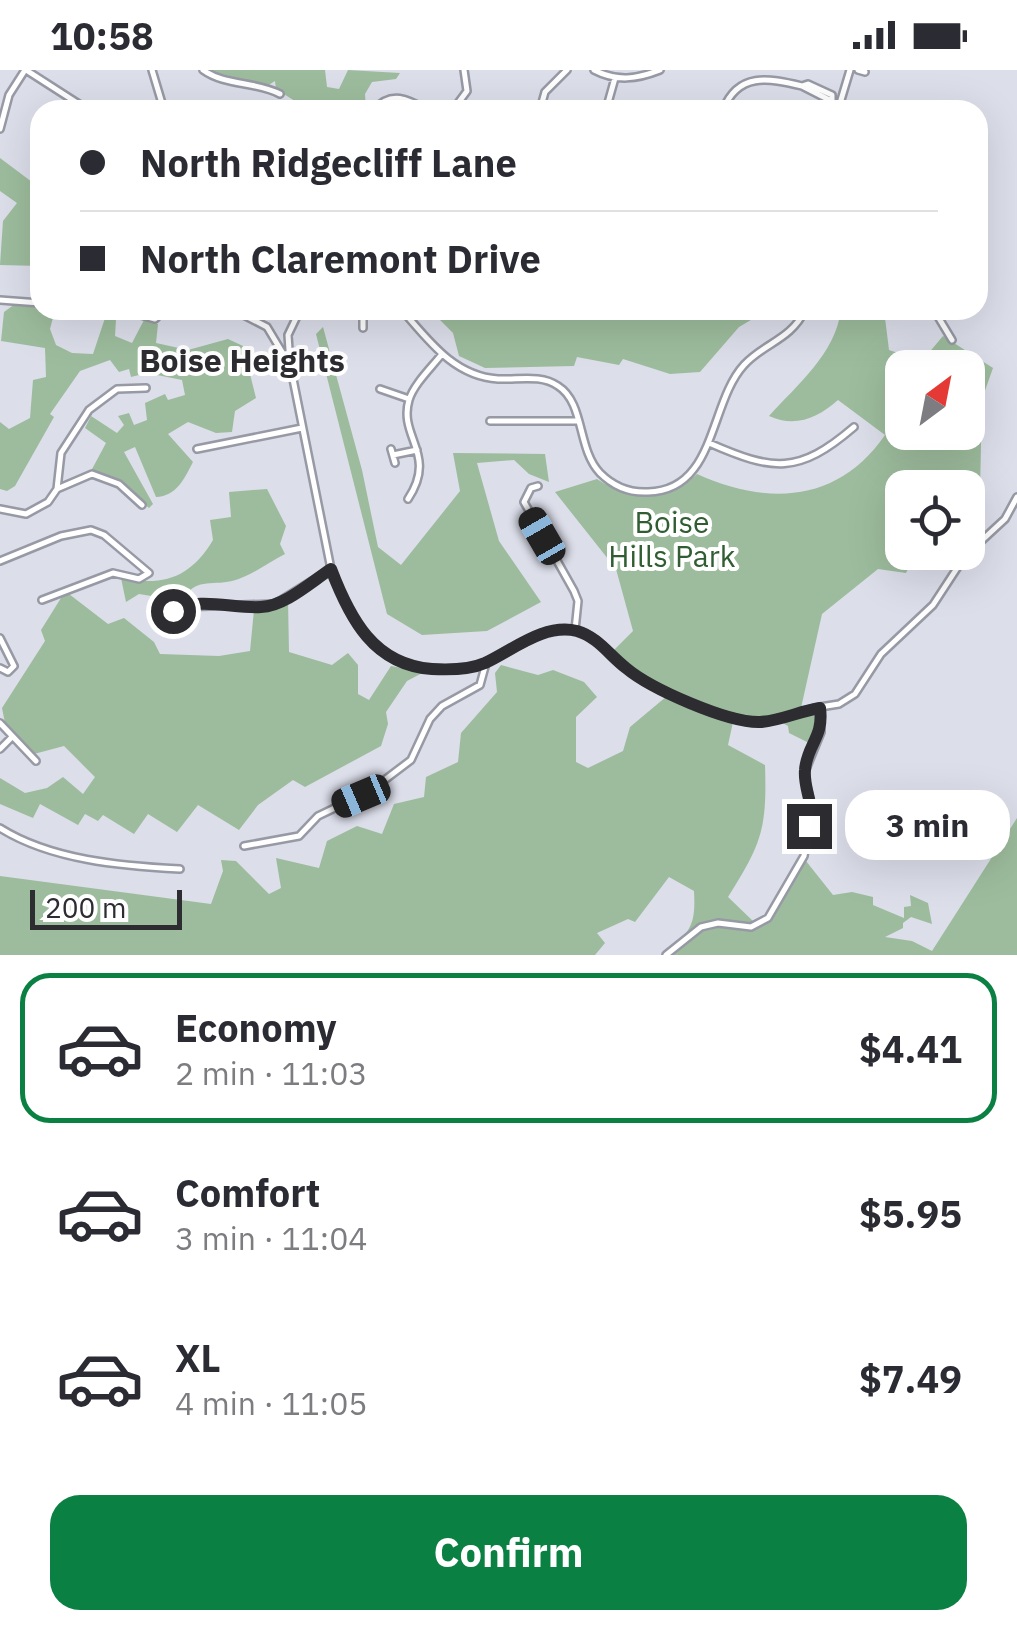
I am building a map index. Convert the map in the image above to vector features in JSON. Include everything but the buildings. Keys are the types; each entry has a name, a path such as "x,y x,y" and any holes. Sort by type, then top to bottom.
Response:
{"street":[{"path":"0,129 10,95 25,70 73,100"},
{"path":"152,70 161,100"},
{"path":"203,70 223,80 280,94"},
{"path":"460,100 467,91 464,70"},
{"path":"543,100 545,92 566,70"},
{"path":"594,70 634,79 660,70"},
{"path":"843,100 858,70"},
{"path":"609,100 616,78"},
{"path":"729,100 733,92 752,80 770,78 820,88 832,95 832,100"},
{"path":"270,89 274,80"},
{"path":"0,92 10,95"},
{"path":"387,100 412,100"},
{"path":"0,300 30,302"},
{"path":"253,320 267,327 290,364"},
{"path":"295,320 288,336 290,364 331,569 365,636 390,660 404,666 442,670 486,663 537,636 575,630 592,638 626,669 654,686 730,716 765,722 840,704 855,694 881,654 934,605 966,556 1005,519 1017,497"},
{"path":"363,320 363,328"},
{"path":"411,320 458,367 484,377 552,382 572,399 585,450 598,470 617,486 642,492 668,488 687,477 709,442 743,366 782,340 797,320"},
{"path":"940,320 952,340"},
{"path":"408,500 420,479 409,399 442,354"},
{"path":"0,509 26,514 48,502 56,489 61,452 90,410 117,389 146,388"},
{"path":"380,389 409,399"},
{"path":"490,421 576,421"},
{"path":"709,442 752,461 780,466 818,455 854,427"},
{"path":"197,450 303,428"},
{"path":"393,456 417,450"},
{"path":"56,489 92,474 120,484 142,505"},
{"path":"538,486 531,488 524,502 578,601 575,630"},
{"path":"0,561 62,536 91,530 104,535 149,573 139,579 114,573 42,600"},
{"path":"173,611 197,606 276,604 331,569"},
{"path":"0,638 14,660 8,672 0,668"},
{"path":"244,846 298,836 318,816 361,796 406,765 415,756 435,712 480,685 486,663"},
{"path":"666,955 709,924 751,927 763,922 800,866 812,818 804,774 820,732 820,708"},
{"path":"0,724 36,761"},
{"path":"0,749 12,737"},
{"path":"0,828 20,838 102,862 180,869"}],"green space":[{"path":"207,70 325,70 327,87 339,89 348,70 400,73 396,79 372,82 365,100 293,100 276,89 275,81 267,86"},
{"path":"0,158 30,180 30,266 0,265 3,221 17,203 0,191"},
{"path":"15,304 30,306 30,320 52,320 50,329 56,345 72,353 93,354 104,320 116,320 115,336 132,343 144,320 158,324 156,343 188,350 228,339 243,346 256,398 235,411 232,432 216,433 188,422 168,434 193,462 179,486 169,494 156,497 135,447 124,452 153,504 149,508 119,481 91,471 106,443 85,428 91,416 117,433 124,425 118,416 129,413 134,425 147,420 145,403 165,394 168,400 185,395 182,380 147,373 131,377 129,369 119,372 110,360 80,371 50,414 54,417 15,486 7,491 0,489 0,422 9,429 30,418 33,380 46,377 45,348 1,341 4,312"},
{"path":"440,320 751,320 739,327 700,372 670,374 623,359 619,365 577,357 574,366 485,368 459,356 453,333"},
{"path":"838,320 885,320 889,350 885,350 885,435 838,400 806,419 788,421 769,416 823,354"},
{"path":"323,327 362,470 378,547 401,565 460,491 453,453 545,454 549,482 529,474 514,460 477,463 499,541 541,602 487,631 422,635 387,614 316,334"},
{"path":"943,336 965,350 931,350"},
{"path":"985,363 993,368 985,391"},
{"name":"Boise Hills Park","path":"885,435 885,450 981,450 980,470 885,470 885,570 878,569 822,614 801,708 824,715 817,747 789,733 788,726 779,721 752,726 733,722 728,745 765,765 765,787 760,835 728,897 755,923 765,917 802,856 833,895 852,892 873,897 873,905 904,918 904,907 911,906 910,895 928,903 932,924 911,917 903,928 885,937 912,941 932,951 1017,818 1017,955 664,955 685,934 694,913 694,891 669,877 635,922 628,919 597,933 605,943 595,955 0,955 0,876 211,904 223,871 221,860 236,861 269,894 281,888 276,858 319,868 327,841 357,826 382,834 394,804 424,797 426,777 458,762 461,733 497,692 495,673 501,665 538,675 553,670 584,682 597,697 576,717 576,762 588,768 623,751 630,727 667,696 641,684 608,656 633,631 616,569 555,492 597,479 623,492 660,495 697,474 750,491 800,492 824,486 866,458"},
{"path":"267,489 286,526 280,544 285,554 239,579 198,585 182,601 139,594 126,602 121,578 163,580 186,571 213,540 210,520 231,517 229,492"},
{"path":"69,594 108,624 124,618 154,642 160,654 219,656 250,651 254,610 288,600 289,652 332,665 348,653 358,665 358,694 369,700 391,666 424,672 407,681 386,712 388,724 381,746 305,787 293,780 258,805 239,830 198,805 177,832 148,814 134,834 103,815 98,821 85,814 78,825 40,804 33,818 0,804 0,778 25,793 47,788 63,777 83,794 95,777 64,746 34,754 5,723 2,708 45,641 41,630 61,598"}],"district":[{"name":"Boise Heights","path":"242,360"}],"route":[{"path":"173,611 206,605 276,604 331,569 365,636 376,650 404,666 442,670 478,666 537,636 575,630 592,638 626,669 654,686 730,716 765,722 820,708 820,732 804,774 812,808 809,826"}]}
